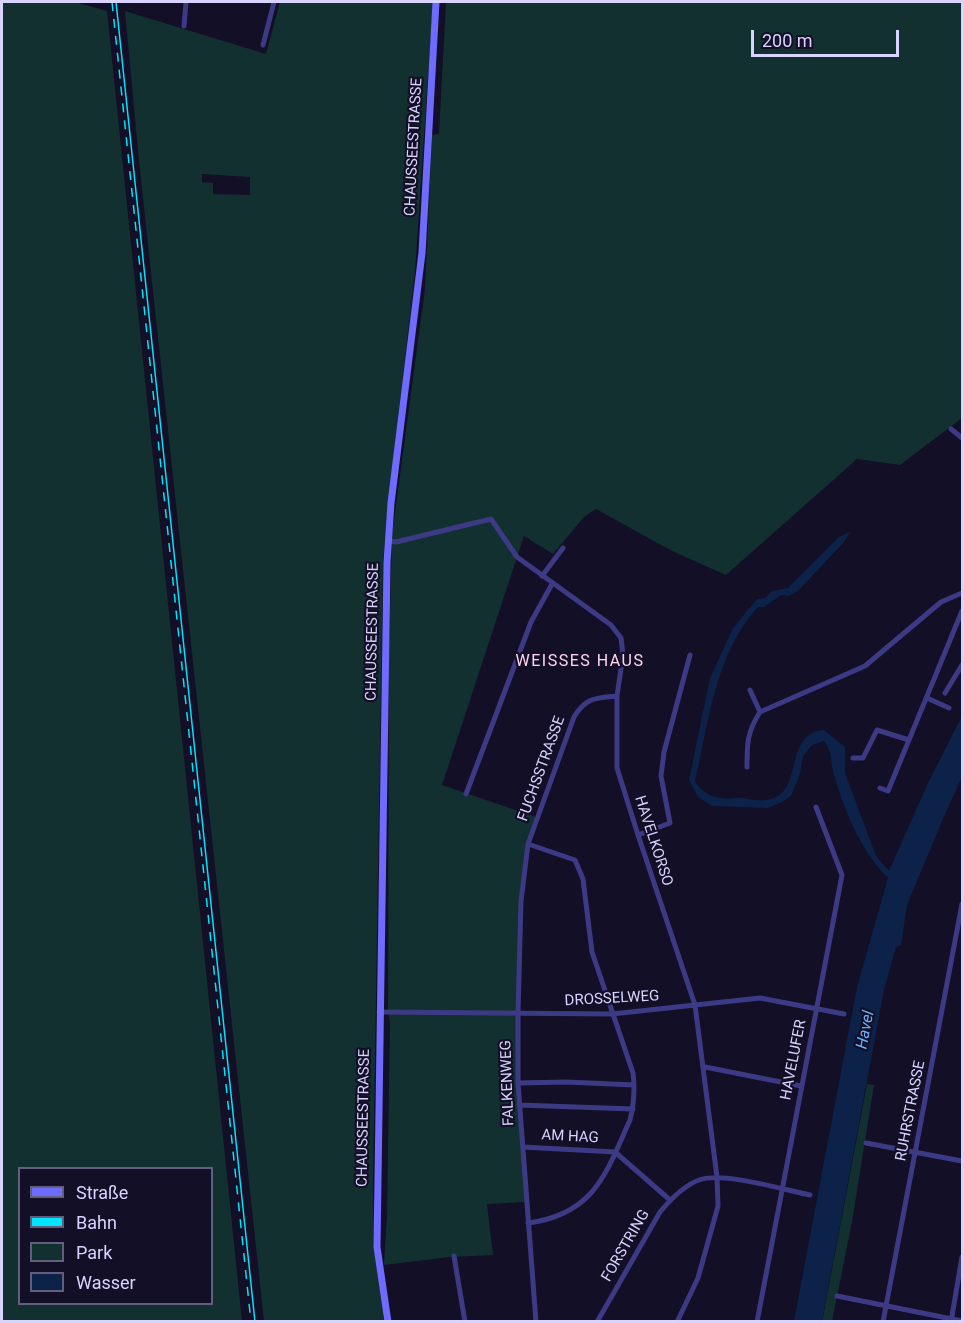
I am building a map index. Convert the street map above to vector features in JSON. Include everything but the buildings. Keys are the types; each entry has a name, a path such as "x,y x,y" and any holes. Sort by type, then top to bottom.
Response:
{"street":[{"path":"184,26 186,2"},
{"path":"263,45 274,2"},
{"name":"CHAUSSEESTRASSE","path":"388,1322 377,1247 377,1180 388,542 421,262 436,2"},
{"path":"951,429 963,438"},
{"name":"HAVELKORSO","path":"388,542 491,519 517,557 611,626 621,638 623,655 617,696 617,768 695,1005 705,1067 717,1177 718,1206 698,1278 677,1322"},
{"path":"542,576 563,549"},
{"path":"466,794 531,622 552,584"},
{"path":"747,767 750,728 760,712 865,666 941,602 963,592"},
{"path":"880,788 888,791 963,611"},
{"path":"638,835 670,823 661,776 664,752 690,655"},
{"path":"945,693 963,665"},
{"path":"750,690 760,712"},
{"name":"FUCHSSTRASSE","path":"528,844 574,717 581,705 594,698 617,696"},
{"path":"927,698 949,708"},
{"path":"854,758 863,758 876,730 909,740"},
{"name":"HAVELUFER","path":"757,1322 842,875 816,807"},
{"path":"528,844 575,860 583,879 592,952 633,1072 634,1085 633,1109 599,1186 583,1202 548,1220 528,1223"},
{"name":"FALKENWEG","path":"528,844 521,901 518,1013 519,1105 536,1322"},
{"name":"RUHRSTRASSE","path":"883,1322 963,904"},
{"name":"DROSSELWEG","path":"379,1012 612,1014 760,998 844,1014"},
{"path":"705,1067 801,1086"},
{"path":"519,1083 566,1082 634,1085"},
{"path":"519,1105 633,1109"},
{"path":"866,1143 963,1161"},
{"name":"AM HAG","path":"523,1147 615,1152 670,1200"},
{"path":"717,1177 810,1195"},
{"name":"FORSTRING","path":"597,1322 660,1212 670,1200 699,1180 717,1177"},
{"path":"454,1256 465,1322"},
{"path":"951,1320 963,1257"},
{"path":"837,1296 951,1320 963,1320"}],"green space":[{"path":"2,2 75,2 107,11 242,1321 2,1321"},
{"path":"280,2 433,2 415,271 383,562 373,1181 374,1248 384,1321 264,1321 139,161 125,11 266,54","holes":["202,174 250,177 250,195 213,194 213,183 202,182"]},
{"path":"446,2 962,2 962,418 900,465 857,459 726,575 672,551 596,509 584,517 553,554 524,536 442,785 536,817 528,844 521,901 518,1083 527,1202 487,1204 493,1255 450,1257 384,1265 390,1022 388,1010 389,652 392,535 425,289 432,135 439,134"},
{"path":"867,1084 874,1085 852,1222 832,1321 822,1322"}],"water":[{"name":"Havel","path":"850,532 844,542 798,591 789,596 781,595 764,607 758,607 744,626 732,646 716,689 695,781 702,790 717,797 771,799 784,791 804,740 812,733 824,730 845,747 845,773 876,856 889,871 928,783 962,716 962,777 907,905 901,945 896,947 884,990 822,1321 794,1321 857,987 888,878 869,855 854,829 837,786 830,752 824,741 812,745 803,756 800,774 791,796 768,808 712,806 698,797 689,780 710,678 733,628 757,599 765,598 772,591 788,588 839,537"}],"tram line":[{"path":"116,2 255,1322"}],"railway":[{"path":"112,2 251,1322"}],"district":[{"name":"WEISSES HAUS","path":"580,662"}]}
